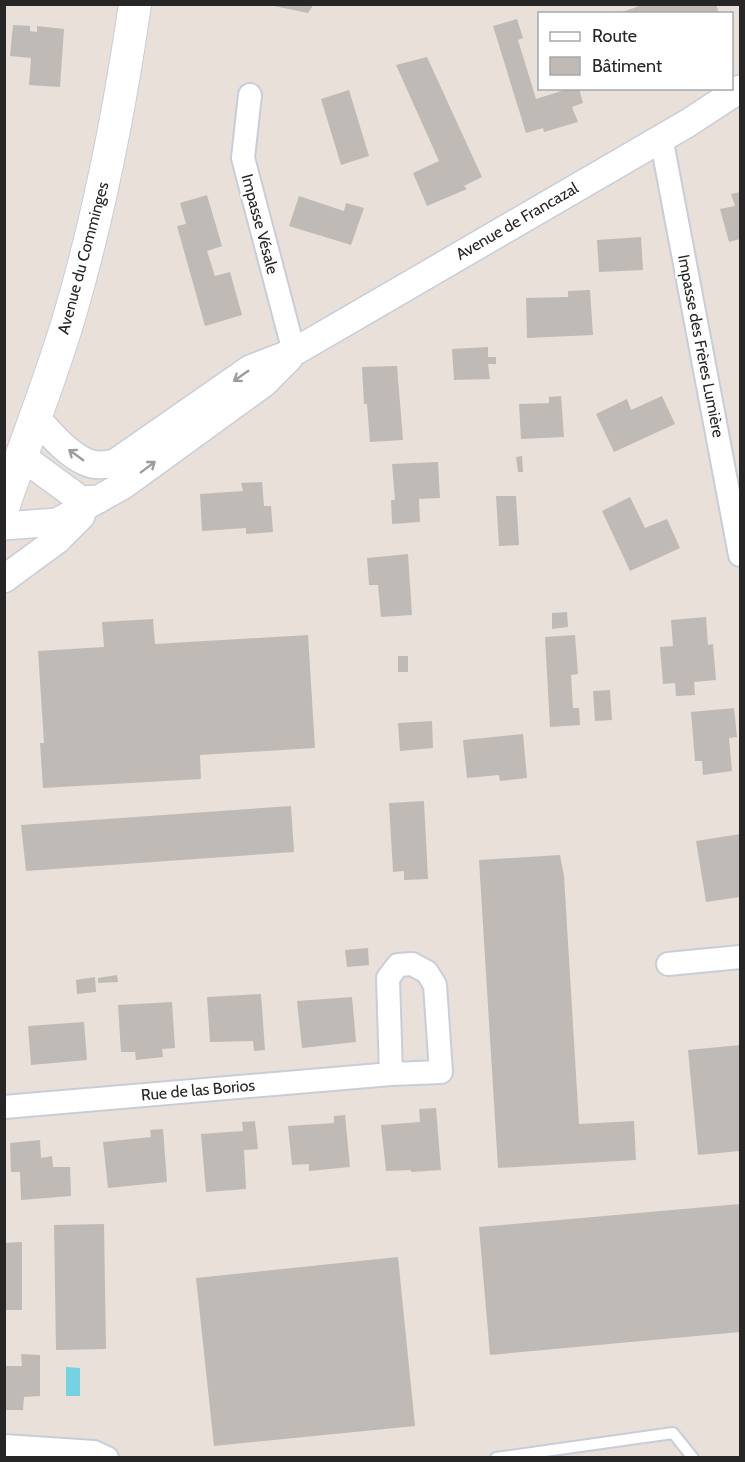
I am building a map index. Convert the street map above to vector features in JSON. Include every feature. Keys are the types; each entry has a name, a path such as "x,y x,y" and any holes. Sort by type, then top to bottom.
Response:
{"main road":[{"name":"Avenue du Comminges","path":"6,497 71,312 124,84 135,4"}],"street":[{"name":"Avenue de Francazal","path":"35,417 59,443 87,463 115,464 250,369 294,352 741,89"},
{"name":"Impasse Vésale","path":"250,95 243,158 294,352"},
{"name":"Impasse des Frères Lumière","path":"661,137 741,555"},
{"name":"Avenue de Francazal","path":"4,526 57,522 122,486 264,383 294,352"},
{"path":"21,456 81,500 99,499"},
{"name":"Avenue de Francazal","path":"4,579 57,540 99,499"},
{"path":"668,964 741,957"},
{"name":"Rue de las Borios","path":"4,1107 391,1074 441,1072 435,984 427,972 412,964 398,965 388,978 391,1074"},
{"path":"4,1446 94,1452 107,1458"}],"lane":[{"path":"496,1458 673,1433 693,1458"}],"water":[{"path":"66,1367 80,1368 80,1396 66,1396"}],"building":[{"path":"264,4 314,4 308,13"},
{"path":"645,4 716,4 718,12 623,12"},
{"path":"517,19 523,38 518,40 536,99 565,90 580,90 583,103 572,107 578,122 544,132 543,128 526,133 493,26"},
{"path":"13,25 30,26 30,31 37,32 37,26 64,29 60,87 29,85 31,58 10,56"},
{"path":"427,57 482,177 464,186 467,189 427,206 413,173 439,161 396,65"},
{"path":"349,90 369,156 341,165 321,99"},
{"path":"740,192 740,239 729,242 720,209 735,206 731,194"},
{"path":"207,195 222,246 207,251 215,276 230,272 242,315 205,326 177,226 186,224 180,203"},
{"path":"299,196 344,211 346,203 364,208 351,245 289,226"},
{"path":"641,237 643,270 599,272 597,240"},
{"path":"590,290 593,335 527,338 526,298 568,297 568,291"},
{"path":"488,347 488,357 496,357 496,364 488,364 490,379 454,380 452,349"},
{"path":"397,366 403,440 370,442 367,404 364,404 362,367"},
{"path":"561,396 564,437 521,439 519,404 549,403 549,397"},
{"path":"662,396 675,424 614,452 596,414 627,399 631,410"},
{"path":"522,456 523,472 518,472 516,457"},
{"path":"438,462 440,498 419,499 420,522 392,524 391,500 395,500 392,464"},
{"path":"262,482 264,506 271,506 273,532 246,534 246,528 202,531 200,494 243,491 241,483"},
{"path":"496,496 516,496 519,545 499,546"},
{"path":"630,497 645,528 667,519 680,548 630,571 602,511"},
{"path":"408,554 412,615 381,617 378,585 369,585 367,558"},
{"path":"567,612 568,627 552,629 552,613"},
{"path":"706,617 708,645 713,644 716,680 694,682 695,695 676,696 675,683 663,684 660,647 673,646 671,620"},
{"path":"153,619 155,644 308,635 315,748 200,755 201,779 43,788 40,743 44,743 38,651 104,647 102,622"},
{"path":"575,635 578,674 571,675 573,708 579,708 580,725 550,727 545,637"},
{"path":"398,656 408,656 408,672 398,672"},
{"path":"610,690 612,720 595,721 593,691"},
{"path":"734,708 737,737 729,738 732,771 703,775 702,761 695,761 691,712"},
{"path":"432,721 433,748 400,751 398,723"},
{"path":"523,734 527,778 500,781 499,775 467,778 463,740"},
{"path":"424,801 428,879 404,880 404,871 393,872 389,803"},
{"path":"291,806 294,852 26,871 21,825"},
{"path":"740,834 740,897 706,902 696,841"},
{"path":"560,855 564,876 579,1124 634,1121 636,1160 498,1168 479,860"},
{"path":"368,948 369,965 347,967 345,950"},
{"path":"117,975 118,982 98,983 98,978"},
{"path":"95,977 96,992 77,994 76,980"},
{"path":"261,994 265,1050 254,1051 253,1041 210,1042 207,997"},
{"path":"352,997 356,1042 302,1048 297,1001"},
{"path":"172,1002 175,1048 162,1049 163,1057 136,1060 135,1052 121,1052 118,1005"},
{"path":"84,1022 87,1060 31,1065 28,1026"},
{"path":"740,1045 740,1151 698,1155 688,1050"},
{"path":"436,1108 441,1170 386,1171 381,1125 420,1122 419,1109"},
{"path":"345,1115 350,1167 309,1171 309,1164 292,1165 288,1126 334,1123 334,1116"},
{"path":"255,1121 258,1149 244,1150 246,1189 206,1192 201,1134 243,1131 242,1122"},
{"path":"163,1129 167,1182 108,1188 103,1142 151,1137 150,1130"},
{"path":"40,1140 41,1158 52,1156 53,1167 70,1167 71,1196 21,1200 20,1172 11,1172 10,1143"},
{"path":"740,1204 740,1332 490,1355 479,1227"},
{"path":"104,1224 106,1349 56,1350 54,1225"},
{"path":"22,1242 22,1310 4,1310 4,1243"},
{"path":"398,1257 415,1426 214,1446 196,1278"},
{"path":"21,1354 40,1355 40,1396 24,1397 23,1410 4,1410 4,1366 22,1366"}]}
